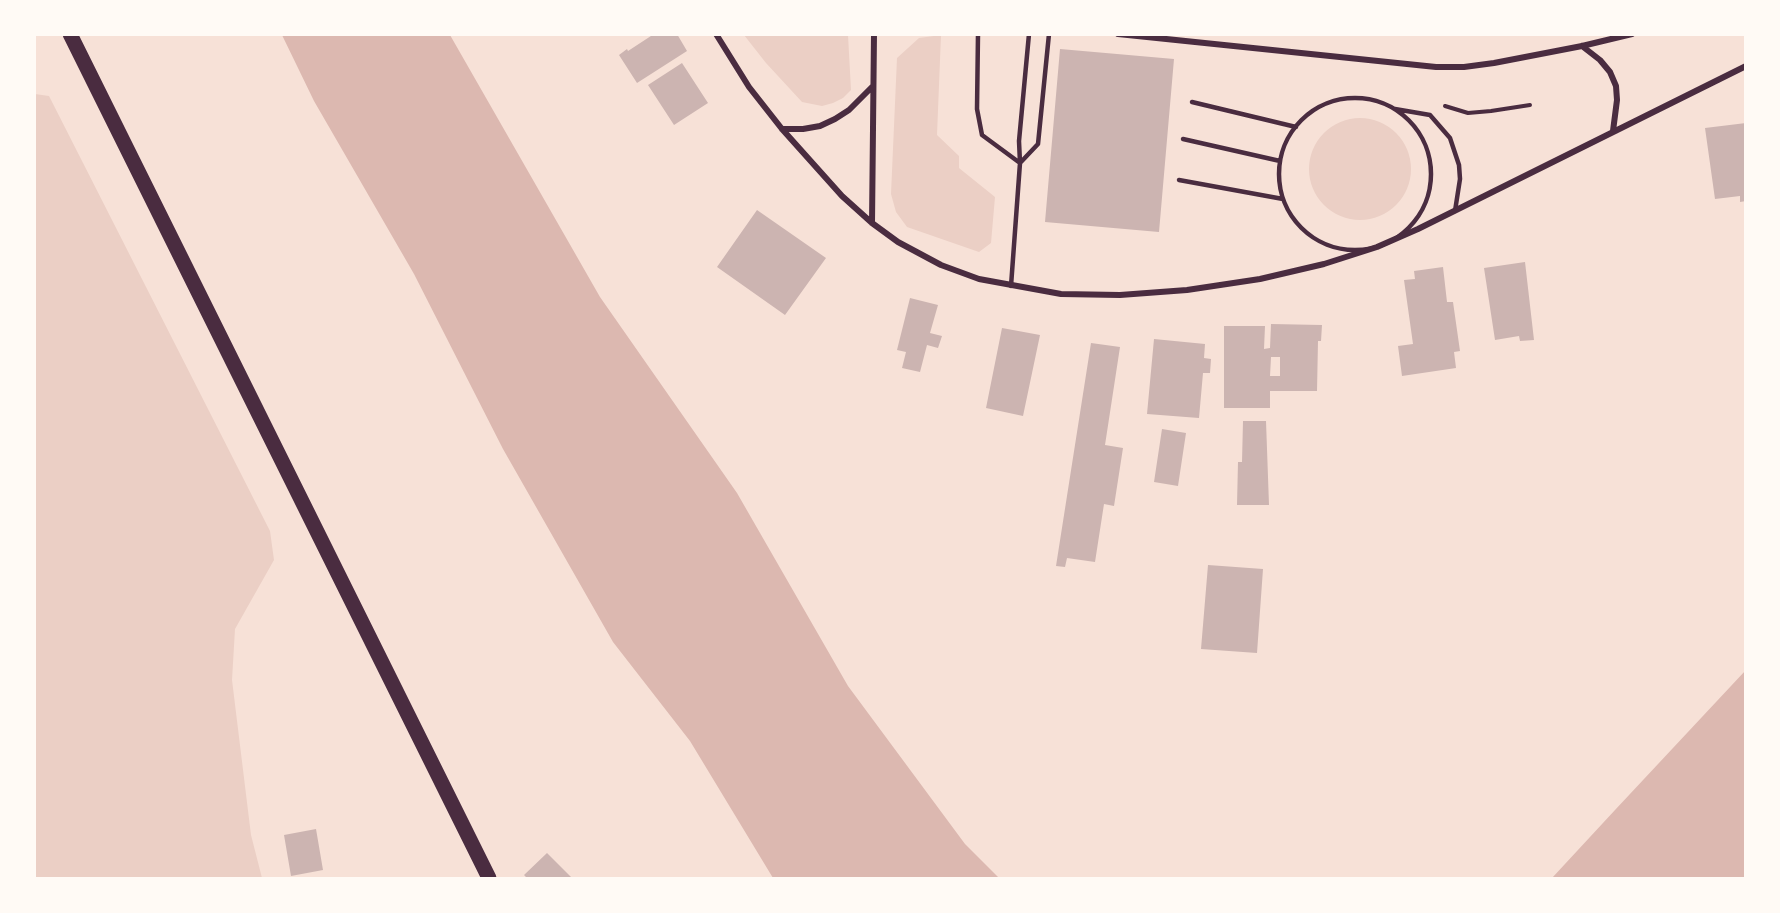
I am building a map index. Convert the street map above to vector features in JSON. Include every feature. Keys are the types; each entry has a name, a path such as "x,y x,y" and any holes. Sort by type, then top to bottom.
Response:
{"main road":[{"path":"70,34 489,879"}],"street":[{"path":"716,34 749,87 782,129 842,196 872,223 898,242 941,265 979,279 1061,294 1120,295 1187,290 1260,279 1324,264 1377,247 1455,211 1746,66"},
{"path":"872,223 874,34"},
{"path":"1118,34 1436,67 1464,67 1494,63 1632,34"},
{"path":"1582,46 1600,60 1610,72 1616,86 1617,100 1613,131"},
{"path":"782,129 820,126 835,119 849,110 873,86"}],"lane":[{"path":"978,34 977,109 982,135 1020,163"},
{"path":"1011,286 1020,163 1018,141 1029,34"},
{"path":"1020,163 1038,144 1049,34"},
{"path":"1394,108 1411,122 1424,140 1430,161 1431,183 1425,204 1414,223 1397,237 1377,247 1358,250 1339,248 1321,242 1305,231 1292,217 1283,199 1279,180 1280,161 1286,143 1308,114 1341,99 1359,98 1430,115 1450,138 1460,165 1455,211"},
{"path":"1192,102 1296,127"},
{"path":"1183,139 1280,161"},
{"path":"1179,180 1283,199"}],"path":[{"path":"1443,105 1468,113 1530,105"}],"shaded area":[{"path":"282,35 450,35 600,297 737,493 848,686 965,844 999,878 773,878 690,741 613,642 503,449 414,274 314,101"},
{"path":"744,35 848,35 851,90 843,98 822,106 802,102"},
{"path":"941,35 937,135 959,156 959,168 995,197 991,243 979,252 907,227 896,212 891,194 897,58 919,38"},
{"path":"35,94 49,96 270,531 274,560 235,629 232,680 251,835 262,878 35,878"},
{"path":"1360,118 1380,121 1389,126 1403,140 1408,149 1411,169 1408,189 1403,198 1389,212 1380,217 1360,220 1340,217 1331,212 1317,198 1312,189 1309,169 1312,149 1317,140 1331,126 1340,121"},
{"path":"1745,671 1745,878 1552,878 1615,810"}],"building":[{"path":"654,34 677,34 687,51 637,83 619,55"},
{"path":"1060,49 1174,59 1159,232 1045,222"},
{"path":"682,63 708,103 674,125 648,85"},
{"path":"1746,123 1746,201 1740,202 1740,196 1715,199 1705,128"},
{"path":"757,210 826,258 785,315 717,267"},
{"path":"1525,262 1534,340 1520,341 1519,336 1495,340 1484,268"},
{"path":"1443,267 1447,302 1453,302 1460,351 1454,352 1456,368 1402,376 1398,346 1413,344 1404,280 1415,279 1414,271"},
{"path":"910,298 938,305 930,333 942,336 938,348 927,345 920,372 902,368 906,352 897,350"},
{"path":"1271,324 1322,325 1321,341 1318,341 1317,391 1270,391 1270,408 1224,408 1224,326 1265,326 1264,349 1270,348","holes":["1271,357 1280,357 1280,376 1270,376"]},
{"path":"1002,328 1040,335 1023,416 986,408"},
{"path":"1154,339 1205,344 1204,358 1211,359 1210,373 1203,373 1199,418 1147,414"},
{"path":"1091,343 1120,347 1105,445 1123,448 1114,506 1104,504 1095,562 1067,558 1065,567 1056,566"},
{"path":"1243,421 1266,421 1269,505 1237,505 1238,462 1242,462"},
{"path":"1162,429 1186,433 1178,486 1154,482"},
{"path":"1208,565 1263,569 1257,653 1201,649"},
{"path":"316,829 323,870 291,876 284,835"},
{"path":"547,853 572,878 527,878 524,875"}]}
